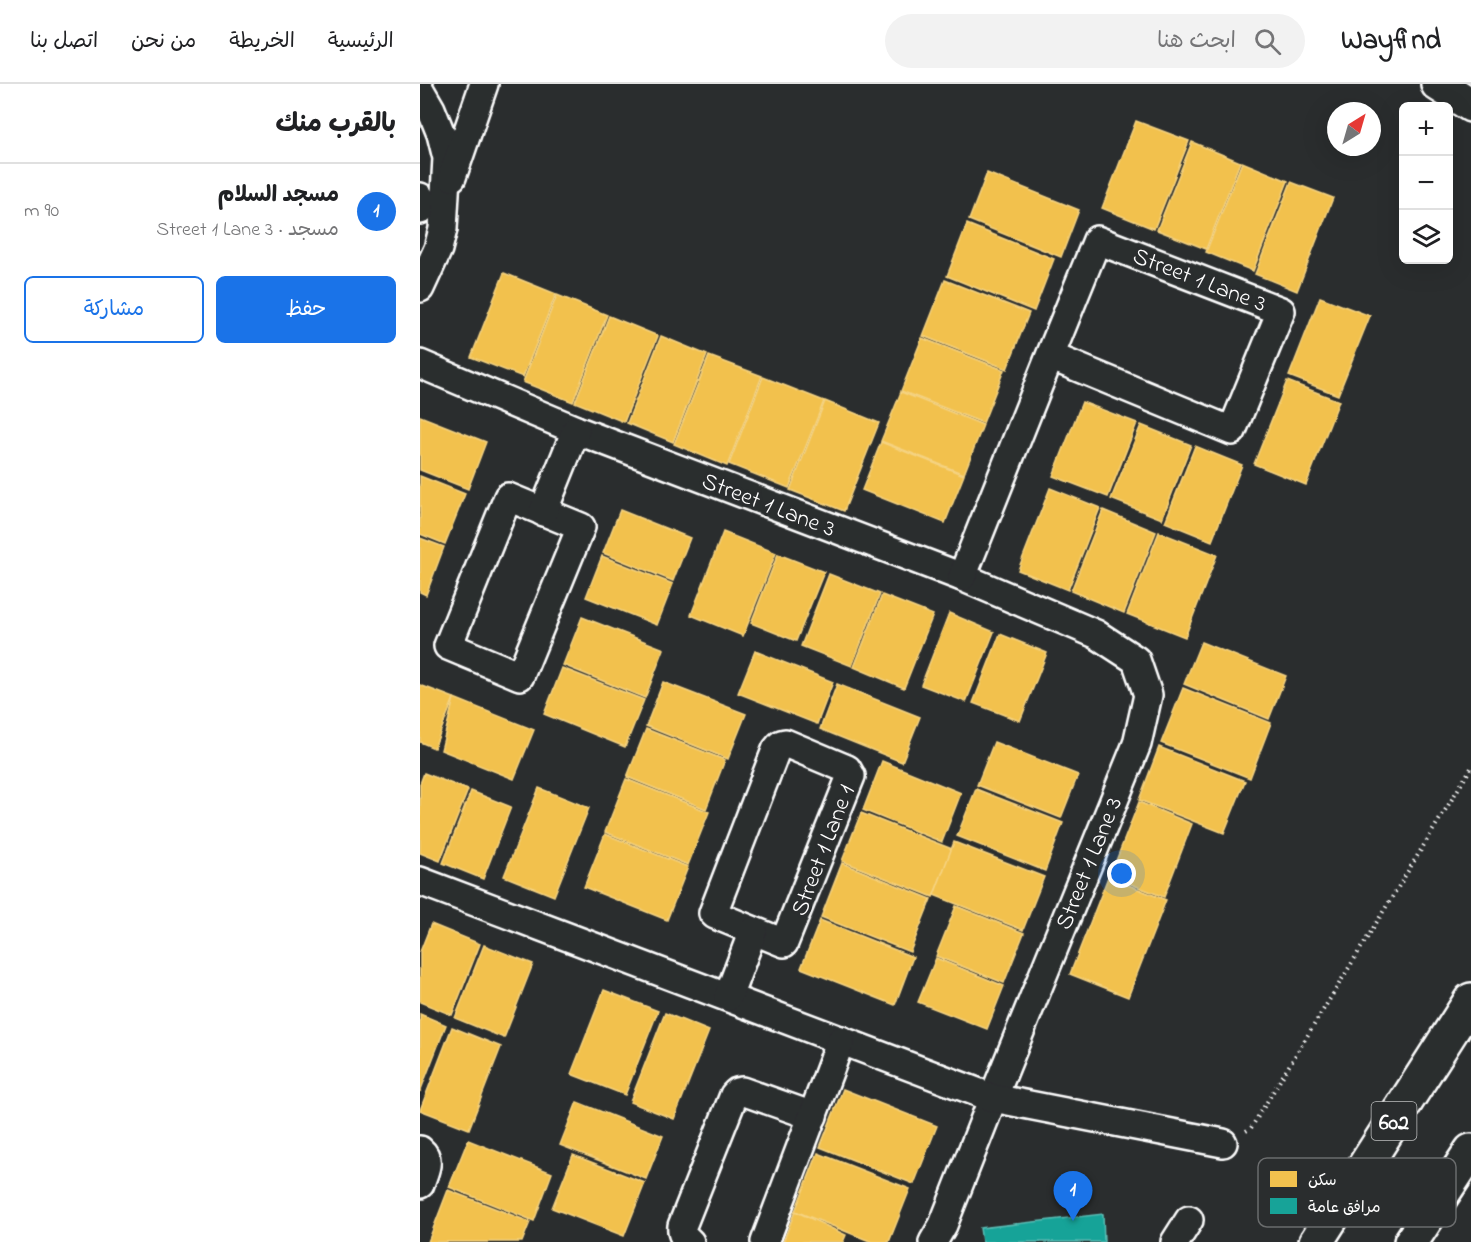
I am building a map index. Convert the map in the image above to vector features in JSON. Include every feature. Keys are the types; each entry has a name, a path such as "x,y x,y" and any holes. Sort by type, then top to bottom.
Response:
{"main road":[{"path":"1438,84 1471,105"},
{"name":"602","path":"1370,1158 1471,1000"},
{"path":"1456,1174 1471,1151"},
{"name":"602","path":"1316,1242 1326,1227"},
{"path":"1411,1242 1421,1227"}],"street":[{"path":"420,210 433,196 484,84"},
{"path":"420,90 441,134 447,158 433,196 443,229 438,249 420,288"},
{"name":"Street 1 Lane 3","path":"962,578 1050,356 1097,240 1281,311 1232,431 1050,356"},
{"name":"Street 1 Lane 3","path":"420,364 576,430 962,578 1096,634 1136,660 1148,695 1137,744 943,1225 933,1242"},
{"path":"543,512 576,430"},
{"path":"508,497 543,512 581,527 520,676 448,646 508,497"},
{"name":"Street 1 Lane 1","path":"785,743 847,769 851,778 786,941 783,943 753,931 713,913 776,750 785,743"},
{"path":"420,880 993,1098 1223,1143"},
{"path":"728,997 753,931"},
{"path":"765,1242 841,1041"},
{"path":"690,1242 683,1236 682,1226 734,1095 742,1091 813,1116"},
{"path":"420,1150 426,1155 427,1161 420,1184"}],"path":[{"path":"1223,1143 1251,1128 1471,768"}],"building: سكن":[{"path":"1136,121 1189,141 1154,229 1102,208"},
{"path":"1192,142 1240,162 1206,249 1157,230"},
{"path":"1242,162 1288,181 1253,271 1206,252"},
{"path":"987,173 1079,210 1061,257 969,220"},
{"path":"1291,182 1333,198 1297,291 1255,274"},
{"path":"967,224 1054,259 1034,311 947,276"},
{"path":"504,273 556,294 523,377 471,357"},
{"path":"945,280 1029,313 1007,369 923,336"},
{"path":"557,295 607,315 573,402 523,382"},
{"path":"1320,297 1370,316 1338,395 1289,376"},
{"path":"609,316 658,336 624,422 575,402"},
{"path":"661,336 707,355 673,442 627,423"},
{"path":"922,338 1004,370 983,423 901,391"},
{"path":"709,356 762,376 727,466 674,444"},
{"path":"763,377 824,401 789,488 729,464"},
{"path":"1287,381 1339,401 1306,485 1254,464"},
{"path":"901,392 983,425 964,474 881,441"},
{"path":"825,401 879,423 844,511 790,490"},
{"path":"1082,402 1137,423 1108,497 1053,476"},
{"path":"420,416 486,442 468,489 420,470"},
{"path":"1141,425 1191,445 1162,519 1111,499"},
{"path":"881,442 964,475 945,523 862,490"},
{"path":"1195,446 1242,465 1212,541 1165,522"},
{"path":"420,476 465,494 445,544 420,534"},
{"path":"1050,488 1100,508 1068,590 1018,570"},
{"path":"620,510 690,538 673,581 603,553"},
{"path":"1103,510 1156,532 1124,613 1071,591"},
{"path":"723,532 776,553 743,636 691,615"},
{"path":"1159,532 1217,555 1185,637 1127,614"},
{"path":"420,538 444,547 426,595 420,592"},
{"path":"778,554 824,572 796,641 751,623"},
{"path":"602,556 673,584 657,625 586,597"},
{"path":"829,574 880,594 852,666 801,646"},
{"path":"882,595 933,615 904,688 854,667"},
{"path":"949,613 994,632 966,702 921,685"},
{"path":"582,617 664,649 645,698 563,665"},
{"path":"1000,634 1047,653 1020,721 973,703"},
{"path":"1201,642 1286,676 1269,719 1184,684"},
{"path":"755,651 833,682 817,724 738,693"},
{"path":"562,668 644,700 625,747 544,714"},
{"path":"663,682 746,714 728,759 646,726"},
{"path":"837,684 920,717 902,762 820,729"},
{"path":"420,685 454,698 434,748 420,742"},
{"path":"1183,688 1271,723 1250,778 1161,743"},
{"path":"454,698 534,730 514,779 441,750"},
{"path":"646,729 725,760 706,809 627,777"},
{"path":"994,742 1078,775 1061,818 977,785"},
{"path":"1159,747 1245,781 1224,833 1139,800"},
{"path":"882,761 961,793 942,842 863,810"},
{"path":"424,773 468,790 440,861 420,853 420,784"},
{"path":"626,779 709,812 688,865 605,832"},
{"path":"539,788 589,808 554,896 504,876"},
{"path":"976,789 1063,823 1045,871 957,836"},
{"path":"471,791 511,807 483,879 443,863"},
{"path":"1139,802 1192,824 1164,897 1110,876"},
{"path":"861,813 952,849 933,897 842,861"},
{"path":"605,834 688,867 667,920 584,887"},
{"path":"954,842 1044,877 1023,930 934,895"},
{"path":"842,863 931,899 910,952 821,917"},
{"path":"1108,877 1166,900 1128,997 1070,974"},
{"path":"956,906 1024,933 1004,983 936,956"},
{"path":"820,920 913,957 895,1005 801,968"},
{"path":"431,924 480,944 452,1015 420,1002 420,952"},
{"path":"484,945 533,964 504,1038 455,1018"},
{"path":"936,958 1004,986 987,1029 918,1002"},
{"path":"604,990 658,1011 625,1095 571,1074"},
{"path":"665,1013 709,1031 674,1119 630,1102"},
{"path":"420,1014 446,1025 420,1092"},
{"path":"452,1027 501,1047 469,1129 420,1110"},
{"path":"843,1089 937,1126 914,1184 820,1147"},
{"path":"577,1102 663,1136 646,1179 560,1145"},
{"path":"468,1140 552,1173 534,1221 449,1187"},
{"path":"818,1153 910,1189 889,1242 872,1242 795,1211"},
{"path":"573,1155 645,1183 624,1236 552,1208"},
{"path":"448,1190 530,1222 522,1242 428,1242"},
{"path":"795,1211 846,1235 843,1242 783,1242"}],"building: مرافق عامة":[{"path":"1103,1214 1104,1242 982,1242 980,1228"}],"place":[{"name":"مسجد السلام","path":"1073,1221"}]}
